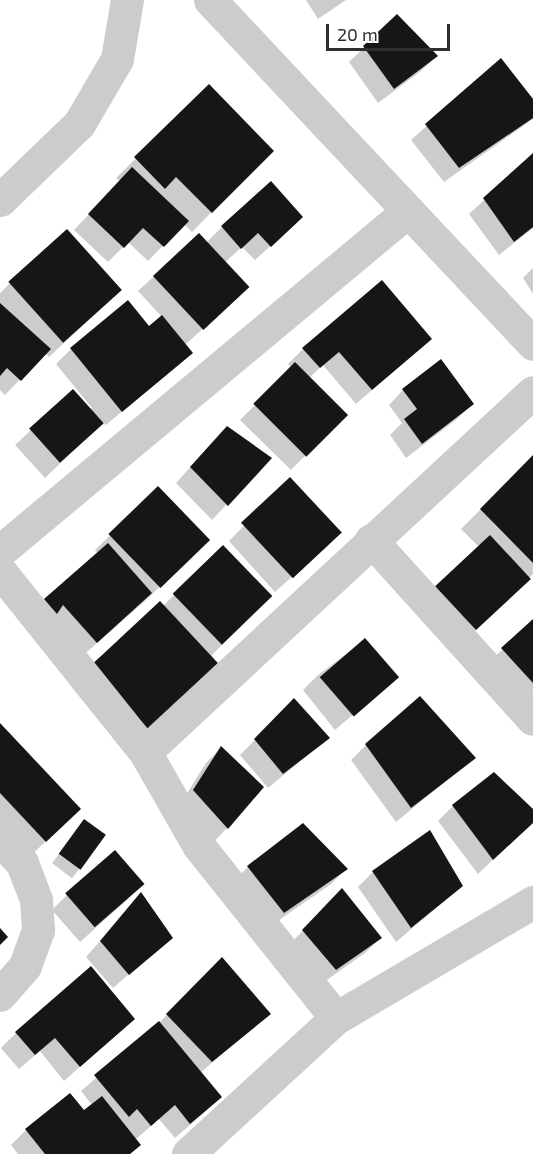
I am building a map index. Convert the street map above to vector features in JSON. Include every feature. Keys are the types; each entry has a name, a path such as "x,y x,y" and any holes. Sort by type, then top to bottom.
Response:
{"street":[{"path":"0,200 79,124 117,59 127,0"},
{"path":"210,0 533,344"},
{"path":"0,551 408,211"},
{"path":"145,752 533,392"},
{"path":"371,540 533,719"},
{"path":"0,571 145,752 198,845 336,1018"},
{"path":"0,840 22,863 36,900 38,930 25,966 0,995"},
{"path":"200,1150 336,1018 533,902"}],"building":[{"path":"397,14 438,56 394,89 363,46"},
{"path":"501,58 533,99 533,118 459,168 425,124"},
{"path":"209,84 274,151 212,213 176,177 165,189 134,157"},
{"path":"533,153 533,227 514,242 483,198"},
{"path":"132,167 189,221 164,247 143,228 124,248 88,214"},
{"path":"271,181 303,217 271,247 258,233 241,249 221,226"},
{"path":"67,229 122,290 63,343 8,282"},
{"path":"199,233 249,287 203,330 153,276"},
{"path":"382,280 432,339 372,390 339,352 320,368 302,348"},
{"path":"128,300 149,326 162,315 193,353 122,412 70,348"},
{"path":"0,303 51,349 21,381 7,368 0,376"},
{"path":"441,359 474,404 422,444 404,419 417,409 402,389"},
{"path":"295,362 348,415 306,457 253,404"},
{"path":"73,389 104,423 60,463 29,428"},
{"path":"227,426 272,458 228,506 190,467"},
{"path":"533,455 533,563 480,509"},
{"path":"290,477 342,533 293,578 241,523"},
{"path":"158,486 210,540 160,588 108,534"},
{"path":"490,535 531,579 476,630 435,586"},
{"path":"108,543 152,593 97,643 63,605 57,614 44,599"},
{"path":"223,545 272,596 222,645 173,594"},
{"path":"160,601 223,669 153,734 90,666"},
{"path":"533,619 533,683 501,648"},
{"path":"365,638 399,677 354,717 320,677"},
{"path":"420,696 476,758 411,808 365,744"},
{"path":"294,698 330,738 283,774 254,739"},
{"path":"0,723 81,809 46,842 0,793"},
{"path":"221,746 264,787 228,829 193,790"},
{"path":"494,772 533,809 533,823 493,860 452,805"},
{"path":"84,819 106,835 81,870 59,854"},
{"path":"303,823 348,869 284,913 247,866"},
{"path":"430,830 463,886 411,928 372,871"},
{"path":"115,850 145,884 95,927 65,893"},
{"path":"342,888 382,938 336,970 302,930"},
{"path":"141,892 173,938 129,975 100,941"},
{"path":"0,928 8,937 0,945"},
{"path":"222,957 271,1014 212,1062 166,1014"},
{"path":"91,966 135,1019 80,1067 55,1038 35,1055 15,1032"},
{"path":"159,1021 222,1097 190,1124 175,1105 151,1126 137,1109 129,1117 94,1075"},
{"path":"70,1093 84,1110 102,1096 141,1145 130,1154 45,1154 25,1129"}]}
